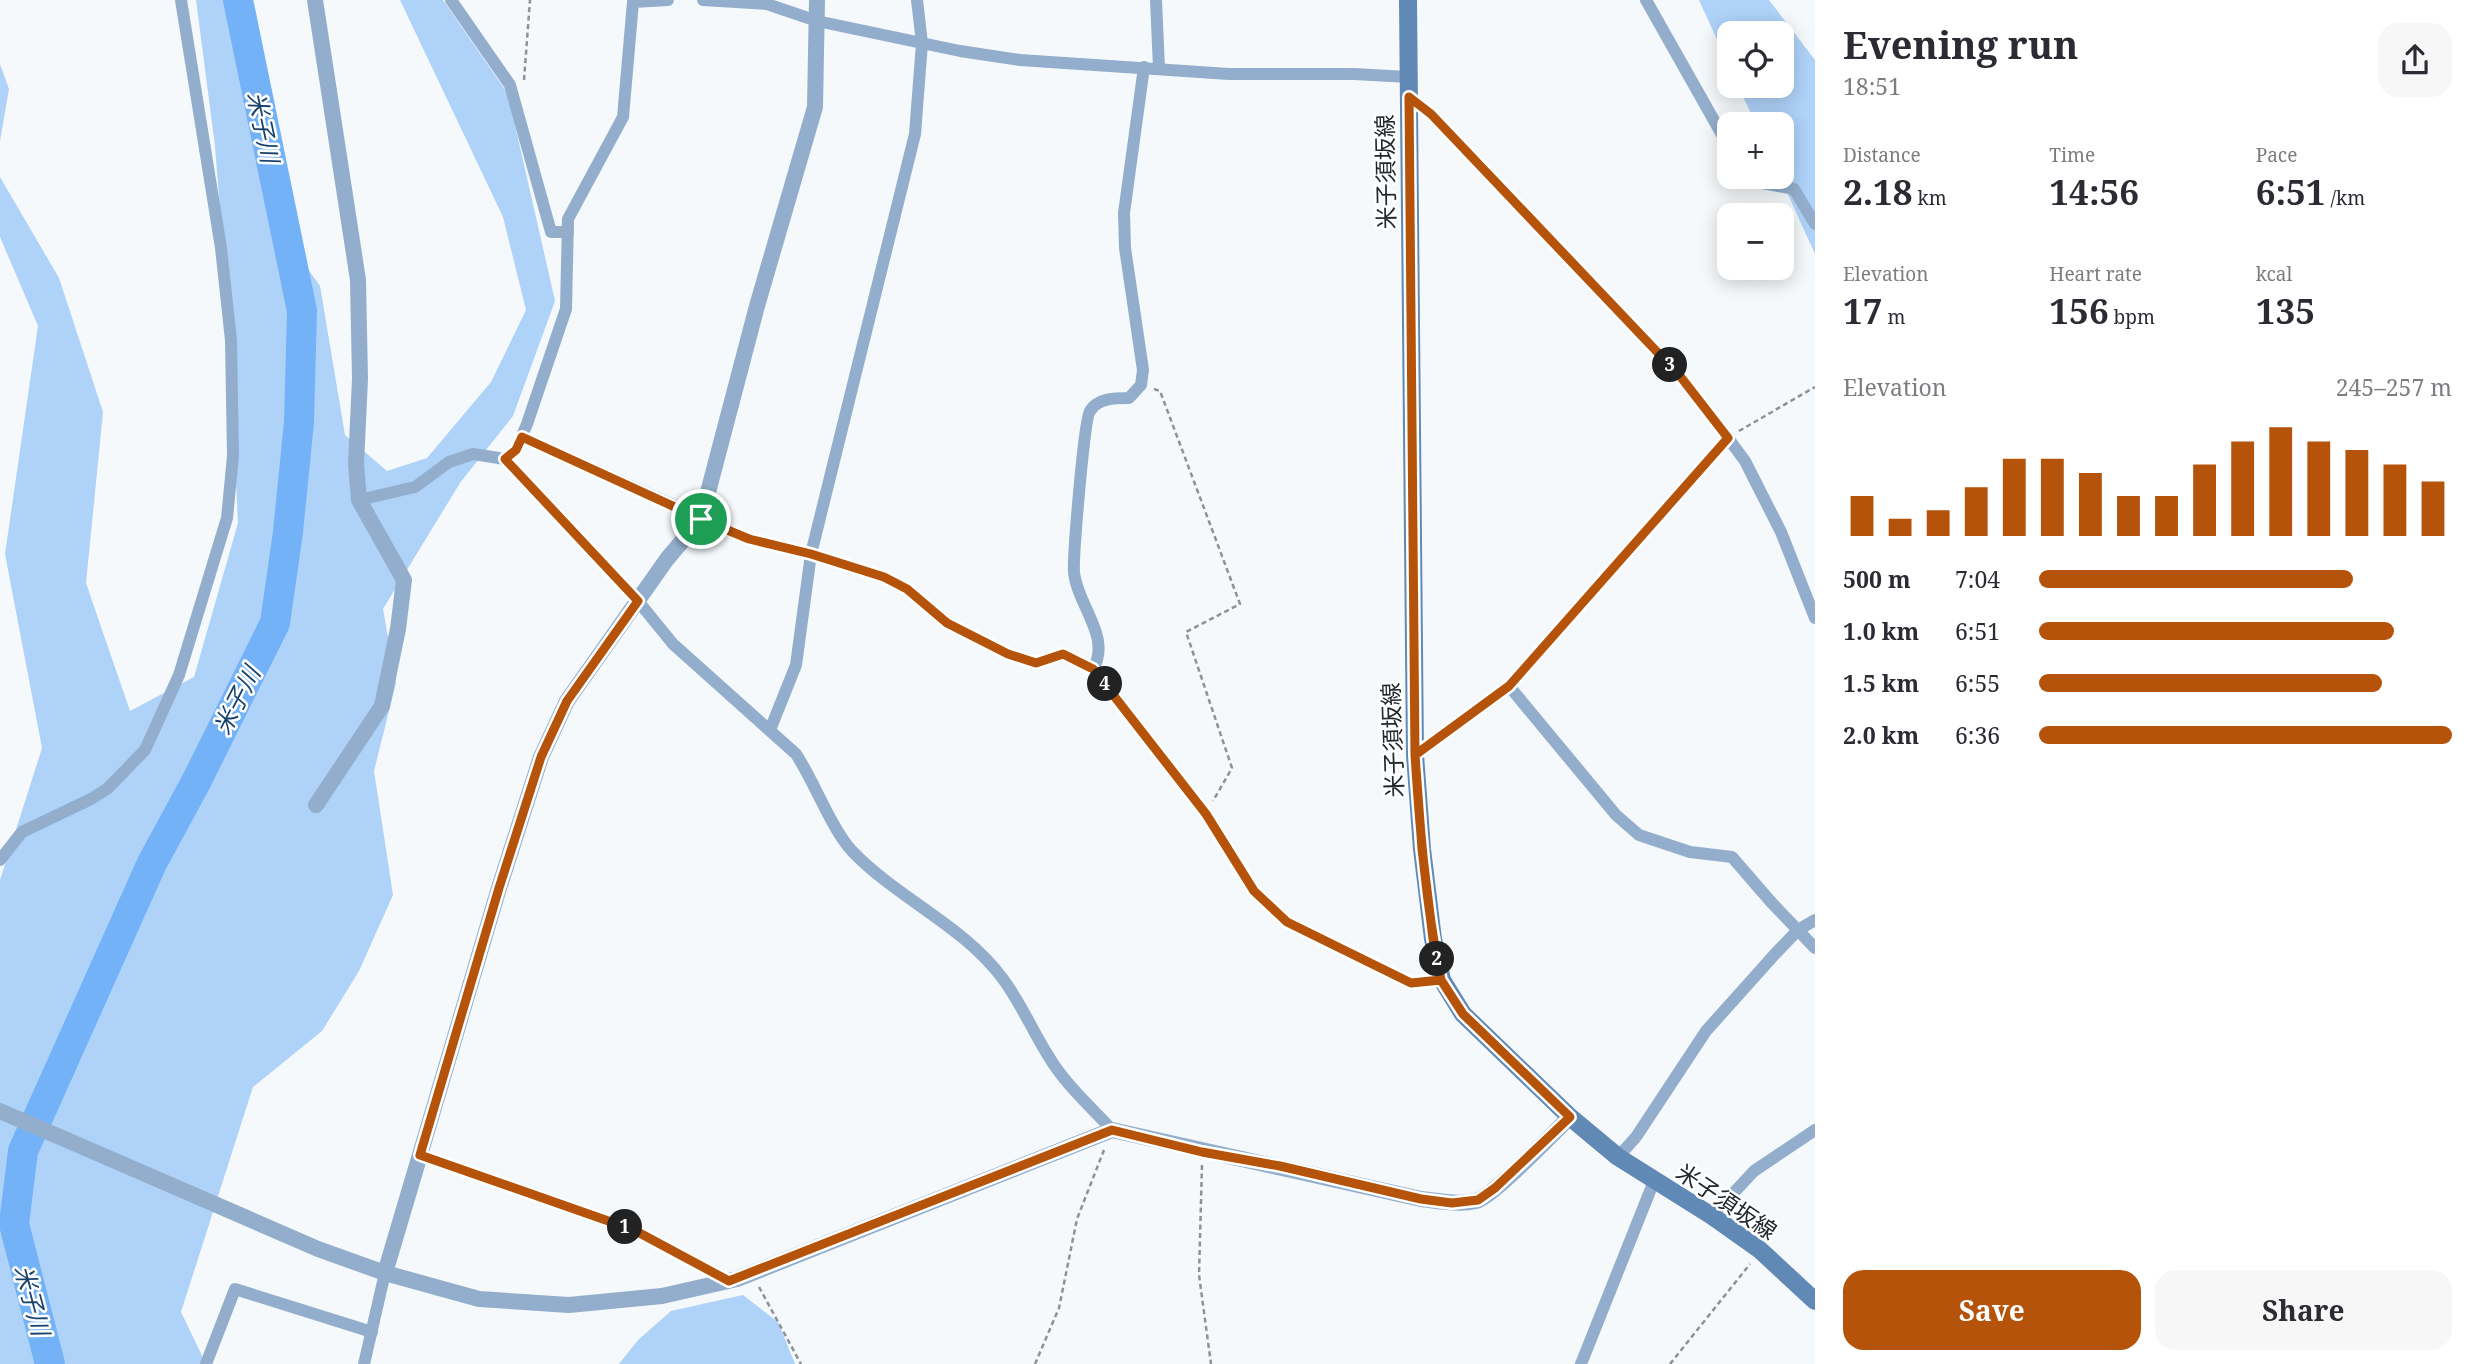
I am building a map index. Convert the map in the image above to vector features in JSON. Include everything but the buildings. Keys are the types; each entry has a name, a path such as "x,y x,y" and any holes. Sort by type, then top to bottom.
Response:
{"main road":[{"name":"米子須坂線","path":"1408,0 1415,755 1422,849 1441,980 1463,1014 1570,1117 1618,1157 1712,1216 1760,1250 1815,1301"}],"street":[{"path":"0,860 22,832 92,799 107,789 145,750 179,675 227,518 233,456 231,340 221,248 181,0"},
{"path":"315,0 359,280 360,379 356,464 359,500 404,580 398,629 382,706 316,805"},
{"path":"451,0 510,85 551,232 568,232"},
{"path":"505,459 516,450 522,437 566,309 568,219 623,117 633,2 668,0"},
{"path":"703,0 767,4 817,21 1020,60 1229,74 1408,77"},
{"path":"364,1364 386,1273 420,1155 541,757 567,701 667,559 701,519 757,306 815,107 817,0"},
{"path":"770,730 796,665 811,554 915,134 922,43 917,0"},
{"path":"1156,0 1159,68"},
{"path":"1646,0 1717,125"},
{"path":"1093,669 1100,658 1099,641 1074,574 1088,412 1098,403 1129,398 1141,385 1143,370 1125,248 1124,213 1144,67"},
{"path":"1409,97 1431,114 1671,366 1728,438 1745,461 1781,532 1815,618"},
{"path":"1794,189 1815,224"},
{"path":"522,437 749,539 811,554 884,577 907,589 947,623 1008,654 1036,663 1063,654 1093,669 1206,814 1254,891 1287,922 1411,983 1441,980"},
{"path":"359,500 415,487 449,462 473,454 505,459 638,601 673,644 796,754 839,833 852,851 896,888 962,936 1003,979 1050,1060 1112,1130 1202,1152 1280,1166 1421,1199 1452,1203 1478,1200 1495,1188 1570,1117"},
{"path":"1415,755 1509,686 1616,815 1639,835 1690,852 1732,857 1815,948"},
{"path":"1618,1157 1636,1137 1706,1031 1798,930 1815,920"},
{"path":"0,1111 318,1249 386,1273 479,1299 569,1305 662,1296 729,1281 1112,1130"},
{"path":"1712,1216 1754,1171 1815,1130"},
{"path":"1581,1364 1654,1181"},
{"path":"206,1364 235,1289 372,1332"}],"path":[{"path":"516,106 526,72 530,0"},
{"path":"1141,385 1160,391 1240,604 1186,632 1232,768 1206,814"},
{"path":"1509,686 1728,438 1815,387"},
{"path":"1035,1364 1059,1308 1077,1219 1112,1130"},
{"path":"1202,1152 1199,1275 1211,1364"},
{"path":"420,1155 634,1230 729,1281"},
{"path":"1670,1364 1760,1250"},
{"path":"751,1273 801,1364"}],"shaded area":[{"path":"196,0 235,0 267,211 320,286 345,435 387,471 427,458 491,382 526,310 503,217 400,0 443,0 508,94 555,301 513,416 460,483 383,609 396,683 374,771 393,895 359,971 322,1031 253,1087 181,1312 206,1364 0,1364 0,880 42,748 5,554 38,326 0,237 0,177 59,278 103,412 86,583 130,711 194,677 238,523 228,315 215,146"},
{"path":"1699,0 1769,0 1785,21 1717,21 1717,40"},
{"path":"1794,33 1815,60 1815,254 1785,189 1794,189 1794,112 1750,112 1744,98 1794,98"},
{"path":"0,64 9,89 0,141"},
{"path":"743,1295 778,1322 795,1364 619,1364 638,1340 671,1311"}],"waterway":[{"name":"米子川","path":"50,1364 14,1224 23,1151 152,863 196,782 275,623 288,532 299,422 302,311 238,0"}],"route":[{"path":"701,519 522,437 516,450 505,459 638,601 567,701 541,757 420,1155 634,1230 729,1281 1112,1130 1202,1152 1280,1166 1421,1199 1452,1203 1478,1200 1495,1188 1570,1117 1463,1014 1441,980 1433,939 1422,849 1415,755 1409,97 1431,114 1680,376 1728,438 1509,686 1415,755 1422,849 1441,980 1411,983 1287,922 1254,891 1206,814 1093,669 1063,654 1036,663 1008,654 947,623 907,589 884,577 811,554 749,539 701,519"}]}
